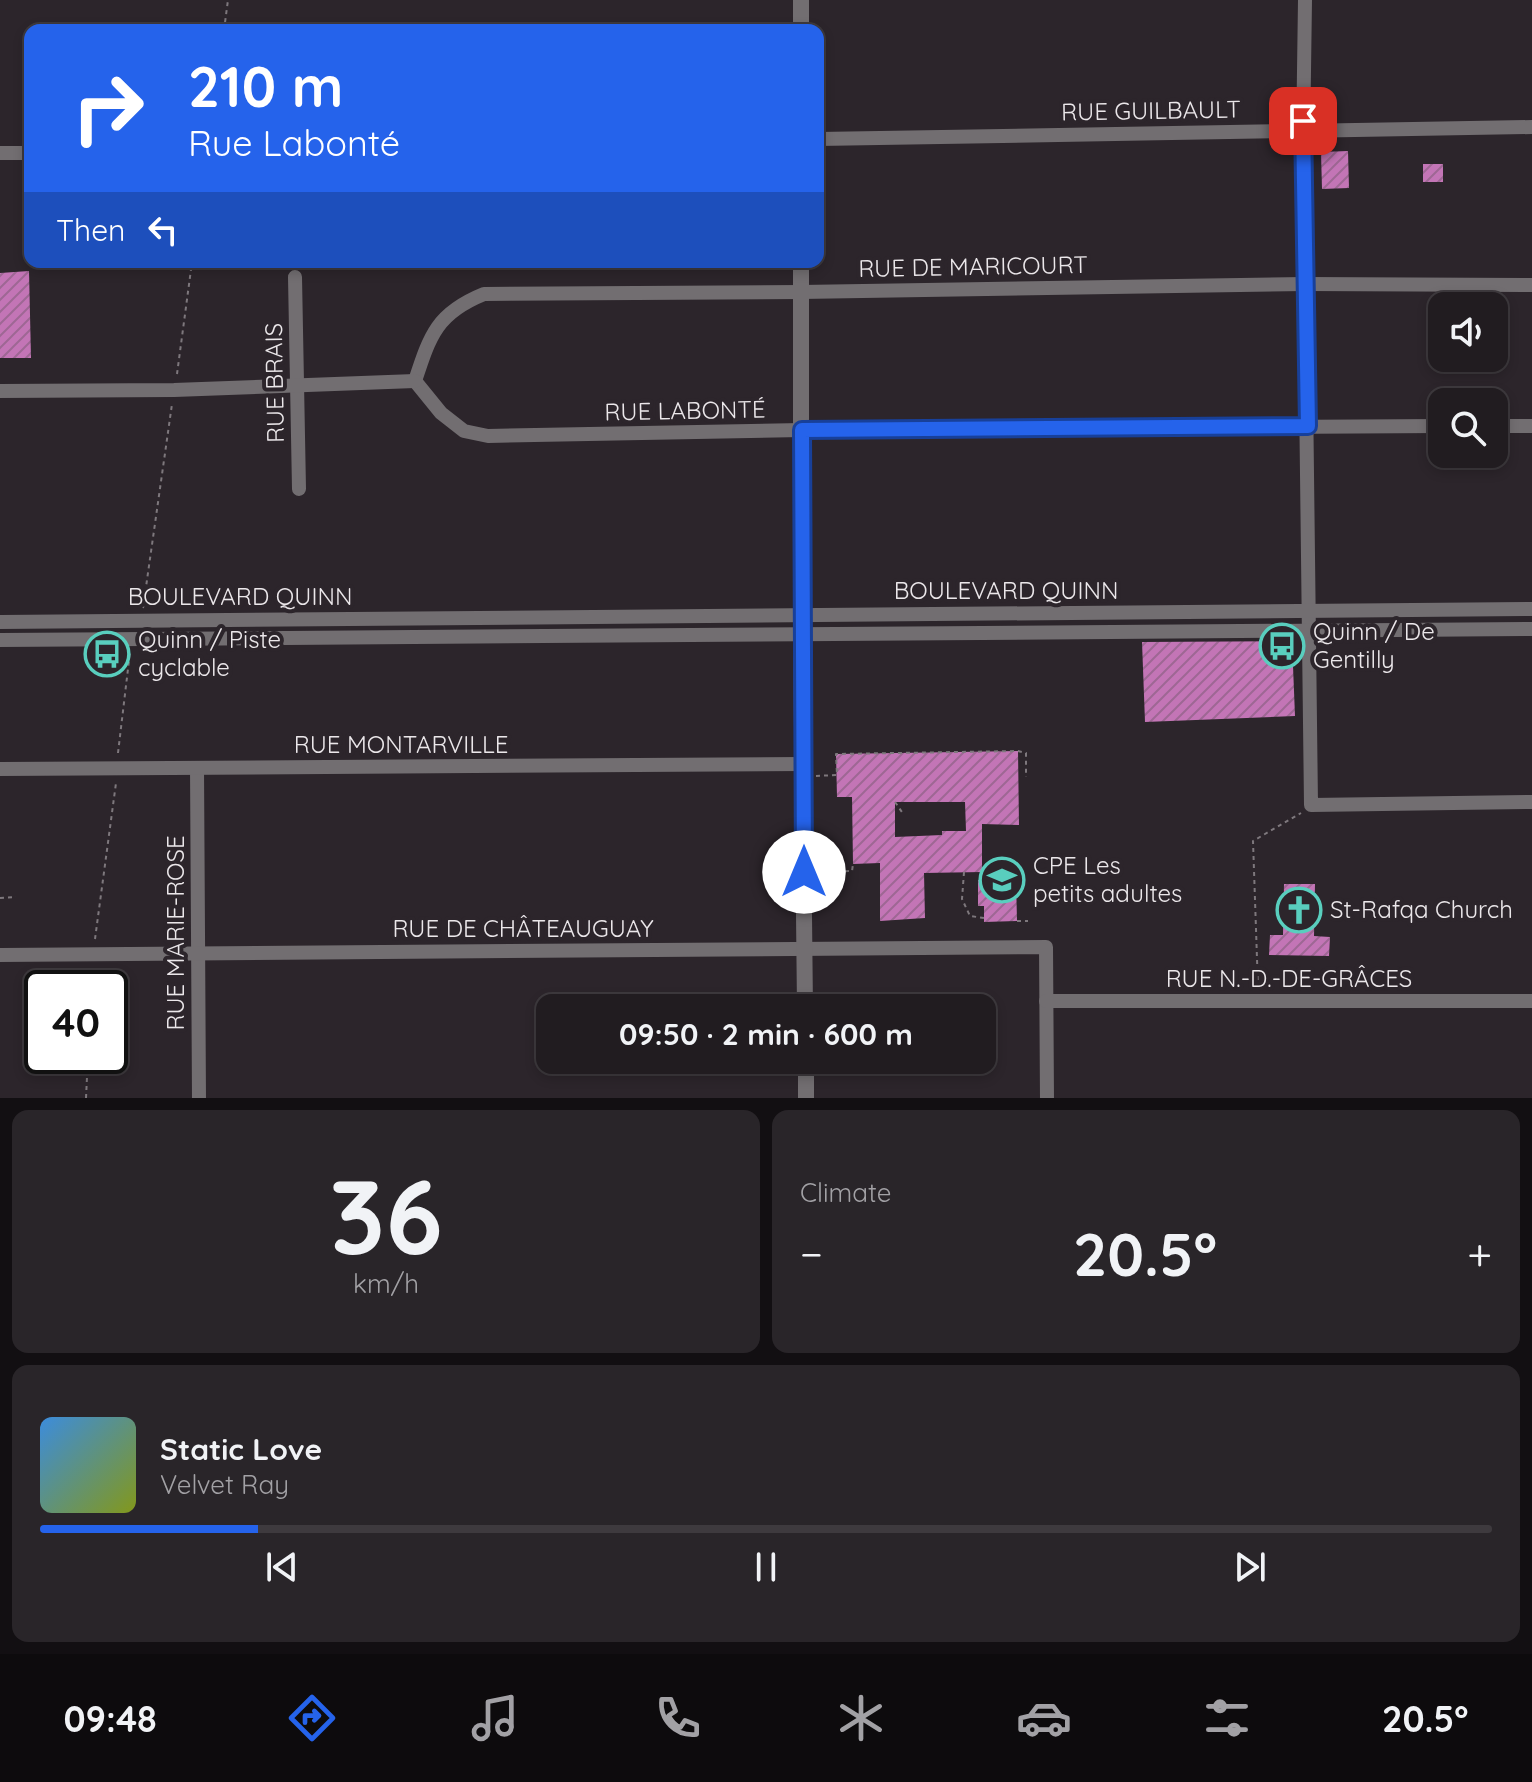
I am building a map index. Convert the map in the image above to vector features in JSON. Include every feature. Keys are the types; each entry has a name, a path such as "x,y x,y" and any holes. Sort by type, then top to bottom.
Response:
{"street":[{"path":"801,0 801,24"},
{"path":"1305,0 1304,284 1311,805 1532,802"},
{"name":"RUE GUILBAULT","path":"824,139 1532,127"},
{"path":"0,153 24,153"},
{"path":"801,268 805,994"},
{"name":"RUE BRAIS","path":"295,277 299,489"},
{"name":"RUE DE MARICOURT","path":"415,381 427,343 440,323 461,303 484,294 1304,284 1532,285"},
{"path":"0,391 174,390 415,381"},
{"name":"RUE LABONTÉ","path":"415,381 441,413 464,431 488,436 802,430 1428,426"},
{"path":"1508,426 1532,426"},
{"name":"BOULEVARD QUINN","path":"0,622 1532,609"},
{"path":"481,617 481,637"},
{"name":"BOULEVARD QUINN","path":"0,640 1532,629"},
{"name":"RUE MARIE-ROSE","path":"197,768 199,1098"},
{"name":"RUE MONTARVILLE","path":"0,769 803,770"},
{"name":"RUE DE CHÂTEAUGUAY","path":"0,955 1046,947 1046,1001"},
{"path":"1046,1001 1047,1098"},
{"name":"RUE N.-D.-DE-GRÂCES","path":"1046,1001 1532,1001"},
{"path":"806,1074 806,1098"}],"path":[{"path":"225,24 228,0"},
{"path":"176,376 191,268"},
{"path":"142,614 174,396"},
{"path":"117,759 130,645"},
{"path":"803,770 837,775 836,754 1018,751 1026,753 1026,777"},
{"path":"94,942 116,777"},
{"path":"895,802 904,815"},
{"path":"1259,1001 1253,841 1311,805"},
{"path":"804,872 852,871 853,864"},
{"path":"964,872 962,899 970,916 984,918"},
{"path":"0,898 16,897"},
{"path":"1017,921 1028,921"},
{"path":"86,1098 87,1074"}],"building":[{"path":"1348,151 1349,188 1322,189 1321,152"},
{"path":"1423,164 1443,164 1443,182 1423,182"},
{"path":"29,271 31,358 0,358 0,273"},
{"path":"1292,641 1295,716 1145,722 1142,642"},
{"path":"1018,751 1019,825 982,824 982,872 924,873 925,918 880,921 880,863 853,864 852,797 837,797 836,754","holes":["895,802 965,802 966,831 895,837"]},
{"path":"1016,879 1017,921 984,922 984,906 978,906 978,880"},
{"name":"St-Rafqa Church","path":"1284,884 1315,884 1314,936 1330,937 1329,956 1269,955 1270,935 1283,935"}],"place":[{"name":"Quinn / De Gentilly","path":"1282,646"},
{"name":"Quinn / Piste cyclable","path":"107,654"},
{"name":"CPE Les petits adultes","path":"1002,880"},
{"name":"St-Rafqa Church","path":"1299,910"}],"route":[{"path":"804,872 802,430 1308,426 1303,121"}]}
